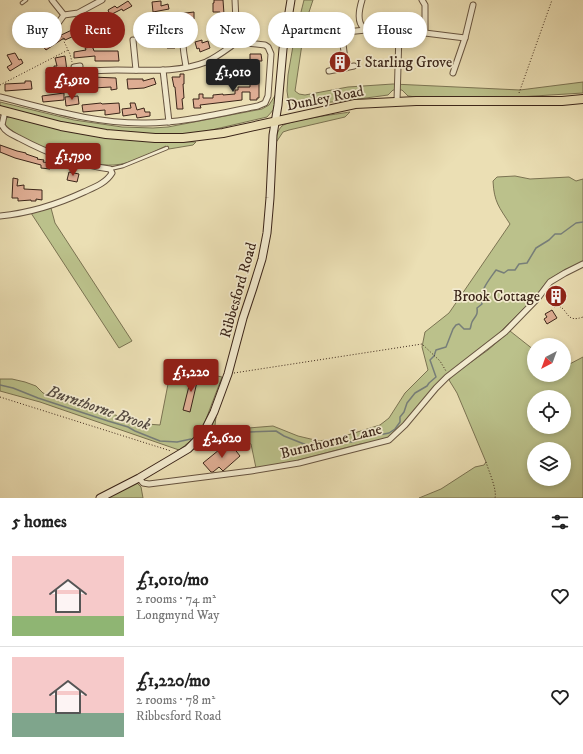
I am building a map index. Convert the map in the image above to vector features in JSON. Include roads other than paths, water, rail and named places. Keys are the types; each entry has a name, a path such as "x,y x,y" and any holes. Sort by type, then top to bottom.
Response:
{"main road":[{"name":"Ribbesford Road","path":"100,498 139,478 178,455 196,442 206,429 214,412 228,374 243,318 260,266 267,233 273,135 276,122 283,49 291,0"},
{"name":"Dunley Road","path":"2,110 82,130 124,136 155,138 201,136 223,133 355,104 397,101 518,101 583,99"}],"street":[{"path":"52,0 64,15"},
{"path":"62,18 64,15 78,13 102,0"},
{"path":"235,0 236,12"},
{"path":"362,0 359,20 360,25 363,28"},
{"path":"422,0 425,5 425,12"},
{"path":"453,73 465,38 473,5"},
{"path":"346,68 342,36 346,32 363,30"},
{"path":"427,33 465,38"},
{"path":"0,97 93,119 130,123 169,122 258,106 265,103 268,96 271,60 269,50 265,45 260,44"},
{"path":"134,48 136,70"},
{"path":"184,48 186,67"},
{"path":"80,66 74,67 74,72 163,70 186,67 205,62 218,56 229,48"},
{"path":"397,101 399,48"},
{"path":"329,71 354,66"},
{"path":"163,70 169,122"},
{"name":"Dunley Road","path":"2,110 2,127 29,144 55,155 87,165 110,168"},
{"path":"0,216 40,209 69,199 105,181 112,173 110,168"},
{"name":"Burnthorne Lane","path":"139,478 143,483 149,484 229,475 299,463 385,442 399,432 447,377 505,332 538,298 550,282 565,272 583,264"}],"lane":[{"path":"22,2 26,0"},
{"path":"110,168 123,166 167,148"}],"waterway":[{"name":"Burnthorne Brook","path":"208,435 276,431 284,436 309,446 316,446 333,441 353,442 363,438 389,433 395,429 400,422 400,417 404,412 407,403 415,393 427,386 436,377 430,360 434,356 436,350 446,347 456,325 459,324 464,329 470,329 477,314 477,308 482,304 481,299 483,290 496,270 504,273 508,270 515,270 519,264 527,263 536,248 549,240 555,234 561,234 576,223 583,222"},
{"name":"Burnthorne Brook","path":"0,385 13,388 38,398 128,427 160,441 177,442 191,439"}],"place":[{"name":"1 Starling Grove","path":"340,62"},
{"name":"Brook Cottage","path":"556,296"}]}
